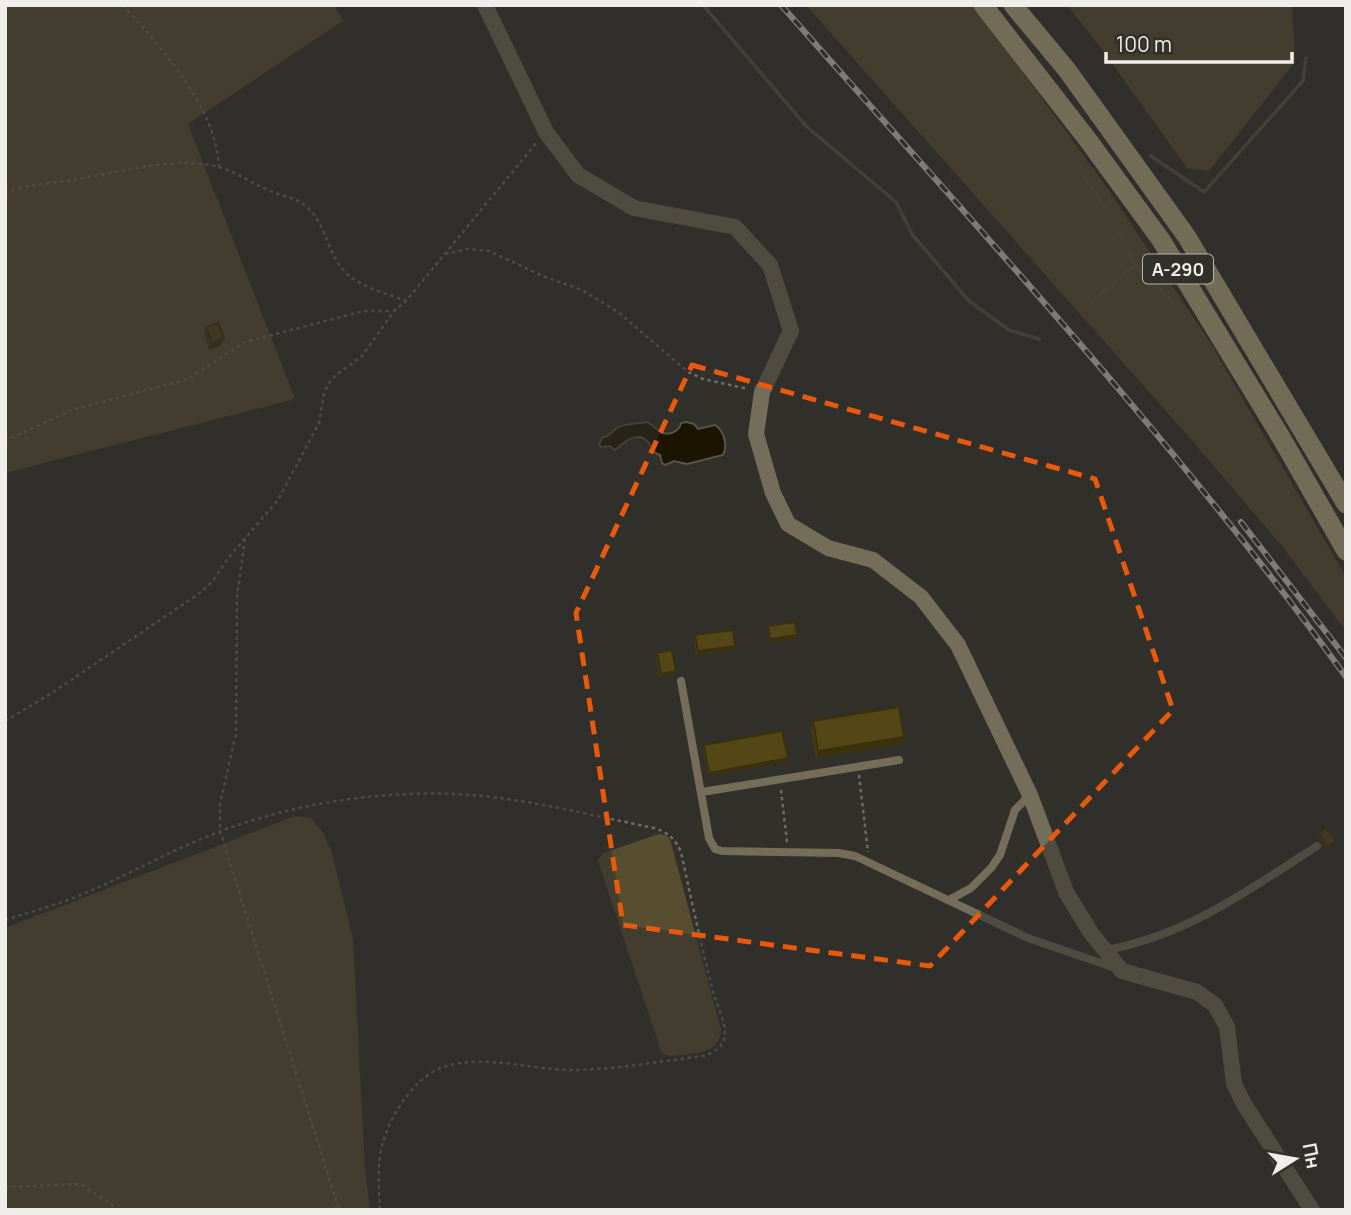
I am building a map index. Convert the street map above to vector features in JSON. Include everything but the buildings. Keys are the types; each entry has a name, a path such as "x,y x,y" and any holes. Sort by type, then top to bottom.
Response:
{"highway":[{"name":"А-290","path":"983,5 1088,140 1161,240 1282,439 1346,551"},
{"name":"А-290","path":"1013,5 1068,70 1187,237 1346,504"}],"street":[{"path":"485,5 546,132 578,175 634,208 734,227 770,265 791,331 762,392 757,434 774,493 788,524 828,548 873,560 921,597 958,645 1030,795 1066,891 1091,933 1122,971 1197,992 1216,1005 1227,1027 1234,1084 1311,1210"}],"lane":[{"path":"681,681 709,838 715,849 847,854 1028,938 1122,971"},
{"path":"702,792 899,760"},
{"path":"949,900 971,888 991,868 1000,855 1014,810 1030,795"},
{"path":"1105,950 1134,945 1224,906 1317,846"}],"path":[{"path":"123,5 158,46 203,110 213,133 219,167"},
{"path":"5,721 52,693 205,589 271,509 286,486 319,423 324,393 329,383 362,356 394,311 406,301 546,132"},
{"path":"5,193 142,168 182,164 219,167 304,204 322,226 344,270 364,284 406,301"},
{"path":"443,255 468,249 489,251 543,276 582,290 618,312 688,372 703,379 762,392"},
{"path":"5,441 72,410 188,379 245,342 364,311 394,311"},
{"path":"245,539 237,596 236,733 220,804 220,831 339,1210"},
{"path":"858,767 869,862"},
{"path":"779,779 788,852"},
{"path":"5,920 78,896 220,831 320,803 415,795 470,795 507,799 654,828 673,838 681,852 713,993 725,1032 721,1046 704,1056 582,1070 482,1061 449,1065 437,1070 412,1090 400,1107 385,1138 380,1158 380,1210"},
{"path":"5,1187 81,1184 119,1210"}],"highlighted area":[{"path":"692,365 1095,479 1173,710 930,966 623,925 576,613"}],"shaded area":[{"path":"5,5 334,5 343,21 188,124 295,399 5,473"},
{"path":"806,5 974,5 1108,189 1211,344 1346,577 1346,631 1282,546 1189,437"},
{"path":"1067,5 1292,5 1295,62 1209,171 1187,168"},
{"path":"648,422 654,428 669,434 678,429 680,423 694,424 698,429 715,425 723,434 723,455 687,464 674,461 665,465 648,442 639,437 630,439 615,450 610,446 601,447 599,444 602,438 624,425"},
{"path":"295,816 311,818 324,834 332,854 353,939 365,1170 370,1210 5,1210 5,928"},
{"path":"659,834 670,839 721,1030 716,1045 703,1052 670,1056 661,1051 598,861 603,853"}],"waterway":[{"path":"703,5 806,126 896,202 912,234 969,301 1009,330 1039,339"},
{"path":"1151,156 1204,192 1303,81 1306,58"},
{"path":"1073,157 1120,233 1135,265 1181,311"},
{"path":"1087,306 1135,265"}],"railway":[{"path":"781,5 1143,418 1281,589 1346,677"},
{"path":"1241,522 1346,658"}]}
